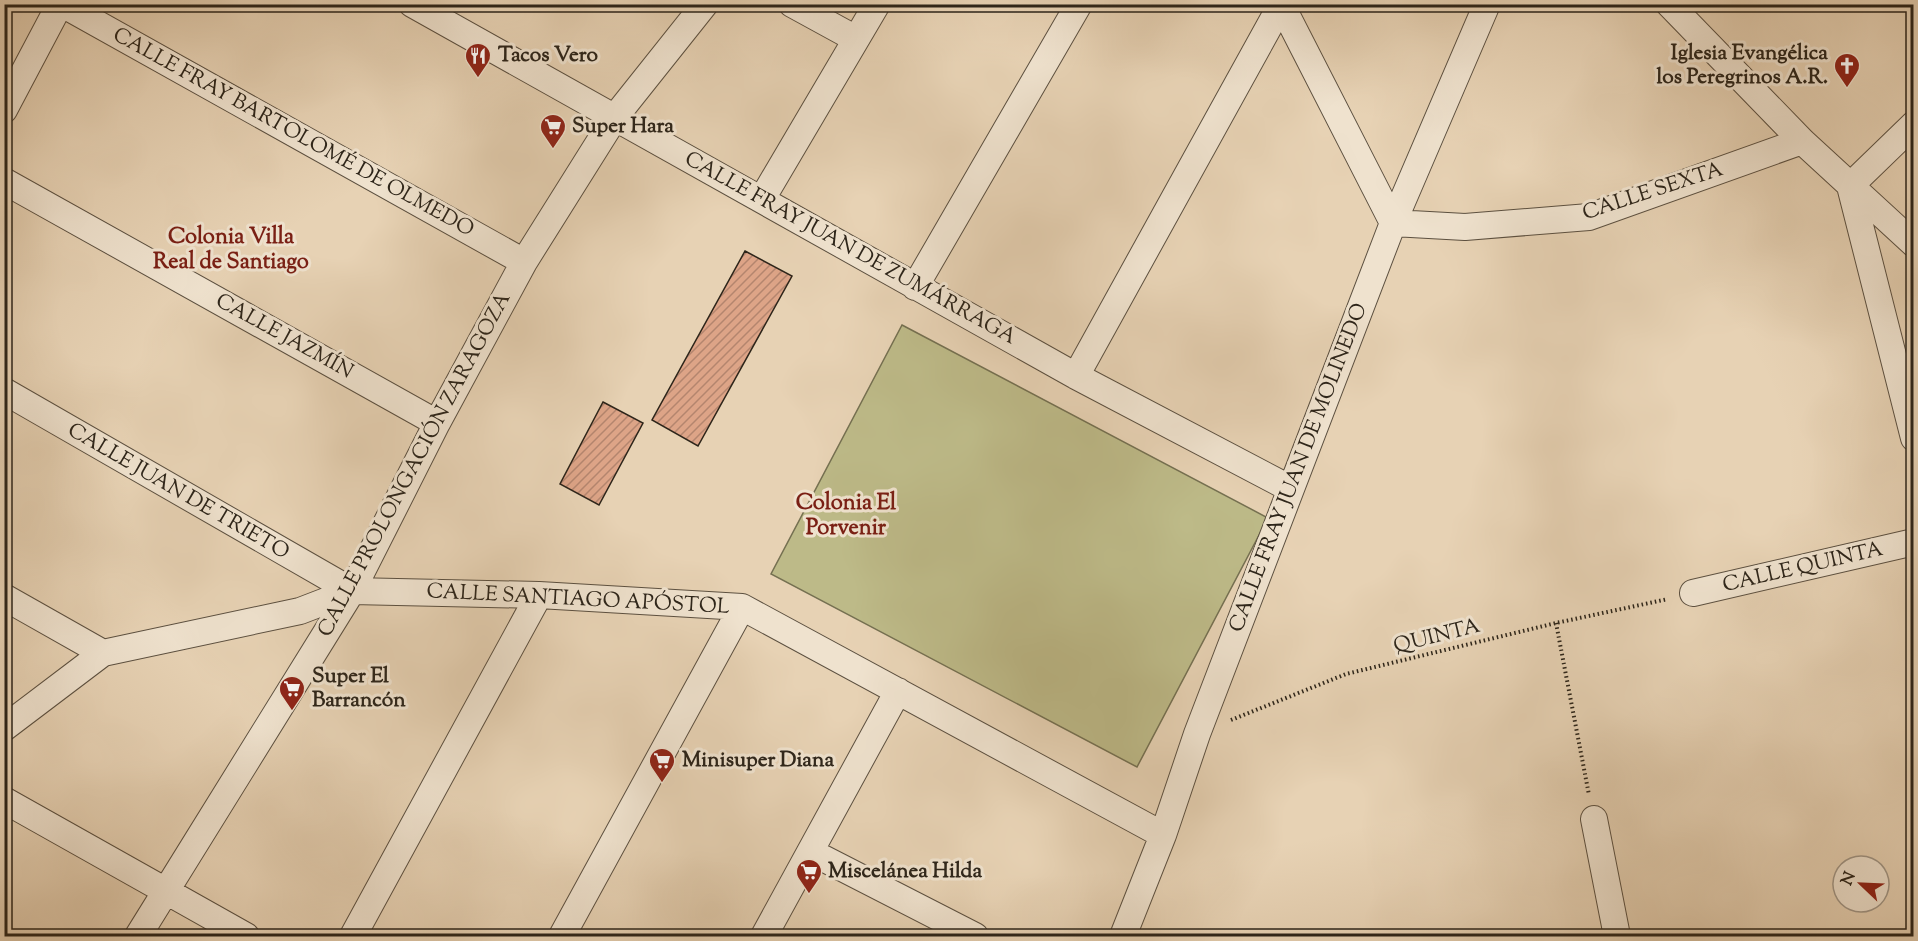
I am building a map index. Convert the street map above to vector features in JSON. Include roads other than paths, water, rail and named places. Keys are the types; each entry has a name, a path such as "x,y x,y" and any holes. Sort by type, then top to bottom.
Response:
{"street":[{"path":"4,110 61,4"},
{"name":"CALLE FRAY BARTOLOMÉ DE OLMEDO","path":"61,4 524,262"},
{"name":"CALLE FRAY JUAN DE ZUMÁRRAGA","path":"412,4 1076,376 1291,489"},
{"name":"CALLE PROLONGACIÓN ZARAGOZA","path":"138,936 352,591 437,423 524,262 615,117 705,4"},
{"path":"792,4 856,39"},
{"path":"762,199 877,4"},
{"path":"915,286 1079,4"},
{"name":"CALLE FRAY JUAN DE MOLINEDO","path":"1123,936 1163,835 1197,734 1393,223 1487,4"},
{"path":"1669,4 1802,141 1914,244"},
{"path":"1281,5 1393,223"},
{"path":"1076,376 1281,5"},
{"path":"1851,186 1914,124"},
{"name":"CALLE SEXTA","path":"1393,223 1465,227 1588,217 1802,141"},
{"name":"CALLE JAZMÍN","path":"4,181 437,423"},
{"path":"1851,186 1914,438"},
{"name":"CALLE JUAN DE TRIETO","path":"4,391 352,591"},
{"name":"CALLE QUINTA","path":"1693,593 1914,542"},
{"name":"CALLE SANTIAGO APÓSTOL","path":"4,728 103,653 300,611 352,591 539,595 742,607 1163,835"},
{"path":"353,936 539,595"},
{"path":"4,597 103,653"},
{"path":"562,936 742,607"},
{"path":"764,936 898,691"},
{"path":"4,800 246,936"},
{"path":"1594,819 1617,936"},
{"path":"811,852 975,936"}],"place":[{"name":"Tacos Vero","path":"478,79"},
{"name":"Iglesia Evangélica los Peregrinos A.R.","path":"1847,89"},
{"name":"Super Hara","path":"553,150"},
{"name":"Super El Barrancón","path":"292,712"},
{"name":"Minisuper Diana","path":"662,784"},
{"name":"Miscelánea Hilda","path":"809,895"}],"district":[{"name":"Colonia Villa Real de Santiago","path":"231,250"},
{"name":"Colonia El Porvenir","path":"846,516"}]}
